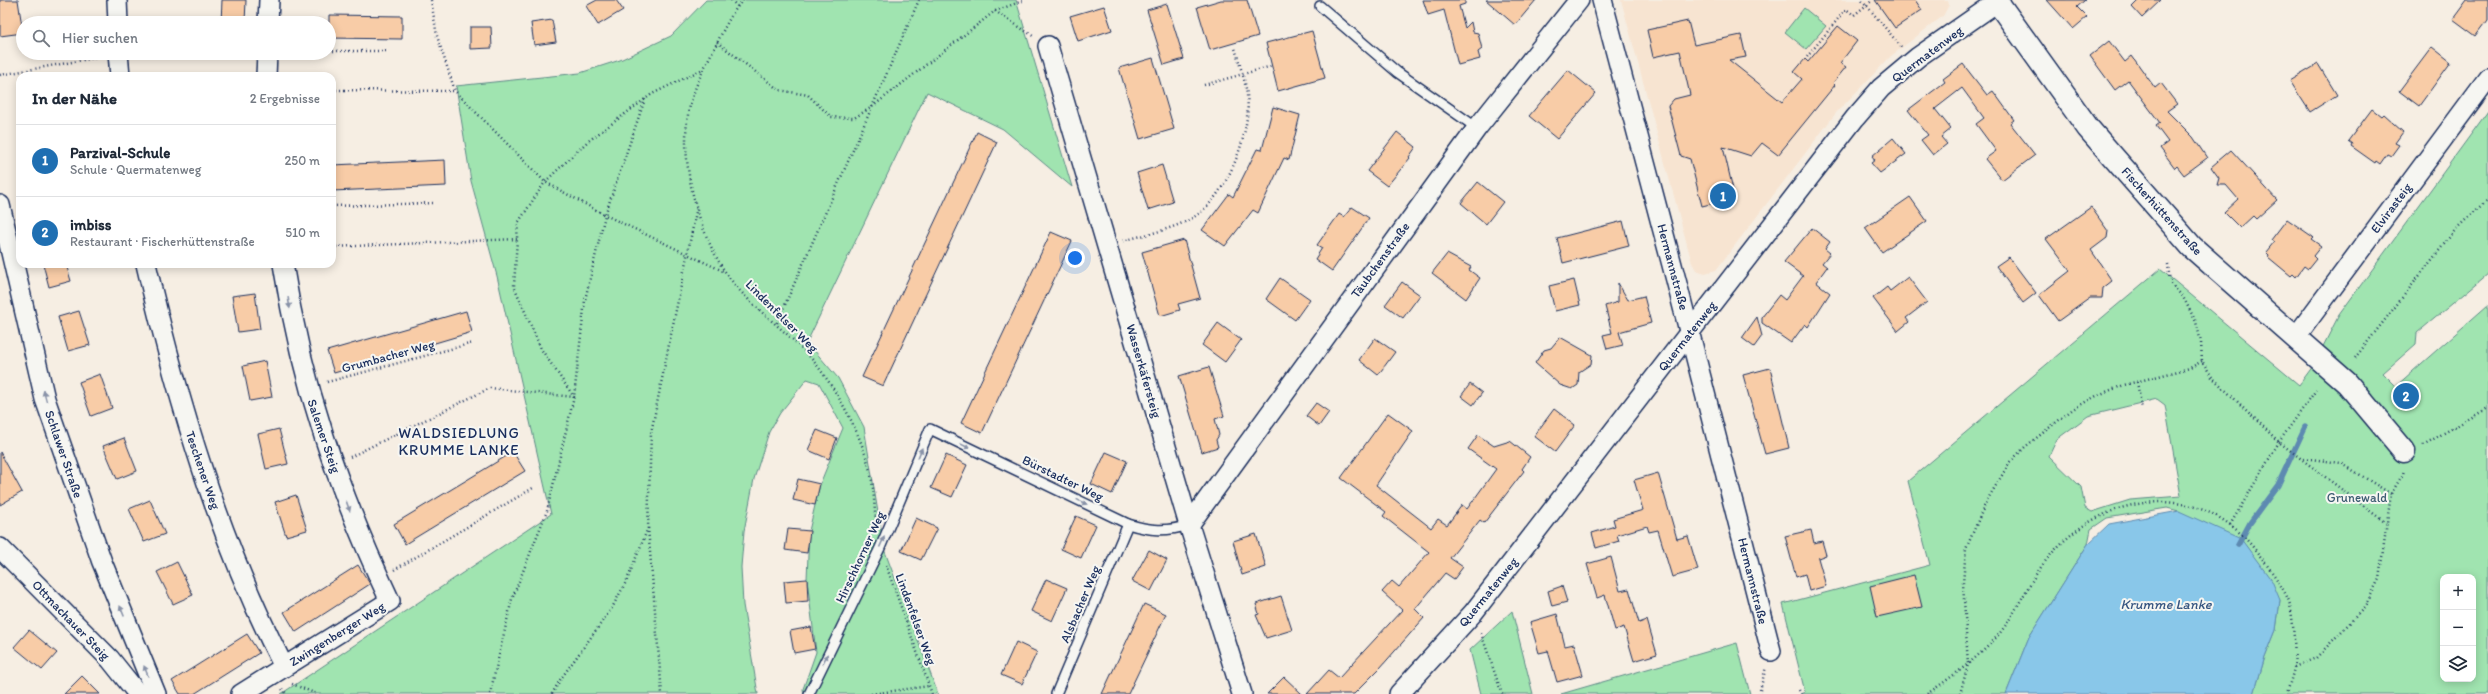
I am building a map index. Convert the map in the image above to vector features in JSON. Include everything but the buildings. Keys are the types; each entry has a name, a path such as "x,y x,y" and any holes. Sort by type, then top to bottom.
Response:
{"street":[{"path":"117,0 118,16"},
{"path":"268,16 269,0"},
{"name":"Täubchenstraße","path":"1189,525 1477,128 1579,0"},
{"name":"Hermannstraße","path":"1602,0 1690,333 1771,651"},
{"name":"Quermatenweg","path":"1399,694 1473,612 1855,118 1881,88 1918,57 1998,1"},
{"name":"Fischerhüttenstraße","path":"1998,1 2088,128 2192,247 2347,383 2404,451"},
{"name":"Wasserkäfersteig","path":"1048,46 1189,525 1242,694"},
{"path":"119,60 120,72"},
{"path":"266,72 267,60"},
{"name":"Elvirasteig","path":"2295,338 2488,78"},
{"name":"Schlawer Straße","path":"0,205 45,399 102,562 156,694"},
{"name":"Teschener Weg","path":"147,268 193,445 258,618 284,667"},
{"name":"Salemer Steig","path":"284,268 290,312 307,385 333,466 356,529 390,601"},
{"name":"Ottmachauer Steig","path":"0,548 110,659 138,694"},
{"name":"Zwingenberger Weg","path":"241,694 390,601"}],"lane":[{"path":"1320,6 1397,72 1477,128"},
{"name":"Bürstadter Weg","path":"930,429 1128,524 1159,531 1189,525"},
{"name":"Hirschhorner Weg","path":"809,694 880,548 930,429"},
{"name":"Alsbacher Weg","path":"1056,694 1128,524"}],"path":[{"path":"431,0 437,36 455,91 545,182 606,216 726,273"},
{"path":"731,0 737,6"},
{"name":"Lindenfelser Weg","path":"743,0 737,6 717,42 690,103 687,137 688,171 697,207 710,241 726,273 752,303 777,323 818,368 855,426 870,471 880,548 932,694"},
{"path":"777,323 919,0"},
{"path":"717,42 779,90 808,96 831,117 854,118 872,107 995,11 1025,0"},
{"path":"1862,0 1904,50"},
{"path":"1807,57 1846,9 1854,16 1873,0"},
{"path":"995,11 1048,46"},
{"path":"1108,246 1179,224 1197,215 1214,198 1239,150 1246,123 1247,96 1235,48"},
{"path":"336,51 387,51"},
{"path":"17,72 84,60"},
{"path":"1204,85 1272,66"},
{"path":"574,396 541,349 514,286 518,223 545,182 587,142 645,99 704,69"},
{"path":"0,75 16,72"},
{"path":"336,90 455,91"},
{"path":"490,694 512,599 547,511 574,396 585,300 606,216 645,99"},
{"path":"2355,358 2456,230 2488,198"},
{"path":"336,206 434,203"},
{"path":"662,694 648,528 651,433 697,207"},
{"path":"336,246 517,239"},
{"path":"2168,264 2170,283 2183,297 2196,322 2201,342 2202,361 2212,377 2279,442 2386,523"},
{"name":"Grumbacher Weg","path":"307,385 334,381 473,343"},
{"path":"1960,694 1968,665 1963,583 1966,549 1975,524 2010,462 2025,447 2073,409 2098,395 2137,382 2190,368 2202,361"},
{"path":"2137,382 2142,409"},
{"path":"333,466 490,388 574,396"},
{"path":"2230,525 2279,442 2316,390"},
{"path":"2294,667 2316,658 2365,607 2379,579 2391,494 2404,474 2404,451 2429,443 2488,408"},
{"path":"2302,458 2341,463 2391,494"},
{"name":"Zwingenberger Weg","path":"390,601 388,578 392,571 533,488"},
{"path":"1927,694 1968,665 1994,640 2048,558 2085,523 2102,514 2126,507 2170,502 2195,507 2230,525 2247,539 2273,573 2289,600 2294,667 2287,694"},
{"path":"552,694 560,680 612,608 627,580 648,528"},
{"path":"1481,633 1502,694"},
{"path":"1759,694 1771,651"},
{"path":"871,694 929,686"},
{"path":"1800,690 1801,694"}],"shaded area":[{"path":"1621,0 1948,0 1949,5 1943,16 1891,56 1836,113 1716,270 1705,273 1696,270 1692,263"}],"green space":[{"path":"706,0 1016,0 1072,187 1003,129 927,92 807,342 838,378 864,427 884,549 938,694 804,694 803,689 816,652 807,579 809,531 820,484 843,428 819,383 807,379 780,413 769,432 754,479 744,531 741,567 743,605 758,694 281,694 551,514 497,276 471,181 456,86 580,73 620,60 671,36"},
{"path":"1804,8 1826,26 1806,49 1785,32"},
{"name":"Grunewald","path":"2488,111 2488,274 2417,333 2416,344 2383,373 2396,386 2488,305 2488,694 2254,694 2264,660 2276,630 2280,600 2179,511 2167,508 2107,518 2091,529 2088,544 2029,637 2006,694 1800,694 1805,692 1783,604 1930,565 1908,481 2160,269 2299,385 2313,366 2339,315","holes":["2157,399 2165,405 2181,496 2130,500 2092,512 2085,508 2081,487 2049,456 2057,439 2088,416"]},
{"path":"1512,611 1533,694 1481,694 1470,650"},
{"path":"1737,643 1750,694 1561,694"}],"water":[{"name":"Krumme Lanke","path":"2179,511 2241,539 2272,581 2280,600 2276,630 2264,660 2254,694 2006,694 2029,637 2088,544 2109,524"}],"waterway":[{"path":"2238,545 2250,523 2278,485 2305,427"}],"place":[{"name":"Parzival-Schule","path":"1723,196"},
{"name":"imbiss","path":"2406,396"}],"district":[{"name":"WALDSIEDLUNG KRUMME LANKE","path":"459,442"}]}
